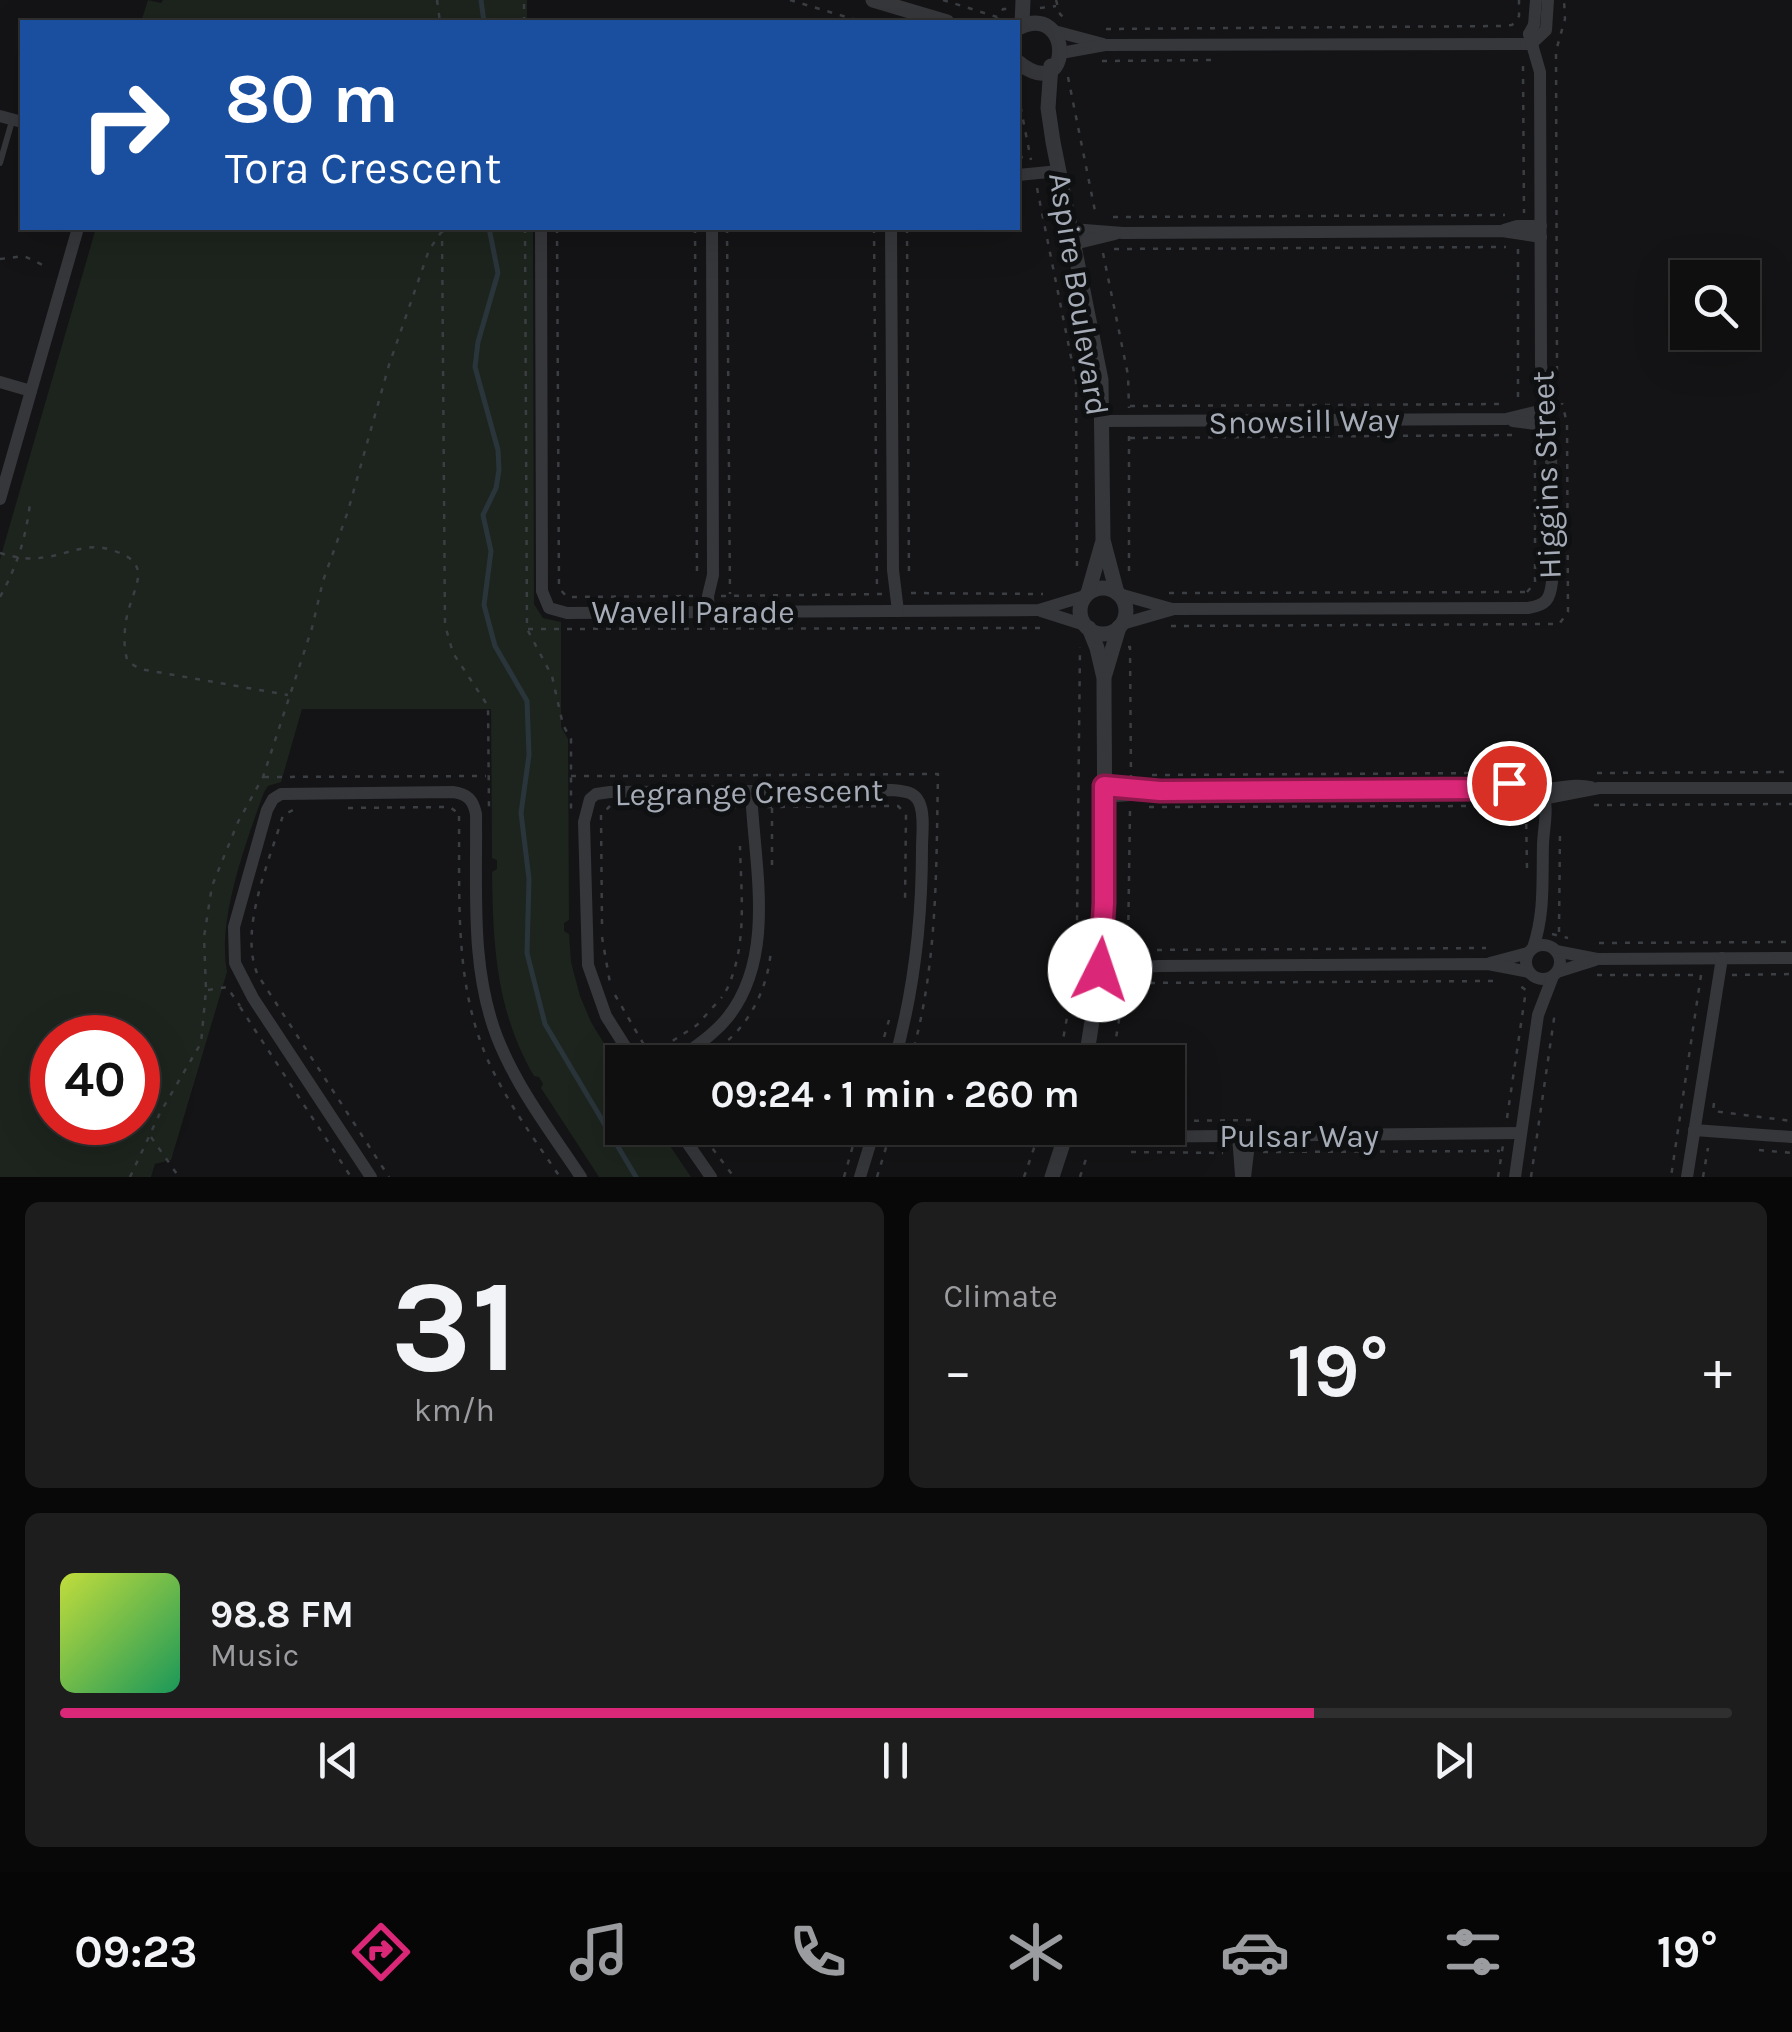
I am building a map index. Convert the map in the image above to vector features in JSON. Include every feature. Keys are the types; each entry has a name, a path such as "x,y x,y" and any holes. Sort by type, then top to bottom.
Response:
{"street":[{"path":"873,0 939,20"},
{"path":"1024,0 1020,26 1042,20 1105,45"},
{"path":"1035,0 1042,20"},
{"path":"1530,39 1536,0"},
{"path":"1021,65 1038,70 1056,59 1105,45 1530,39 1546,30 1548,0"},
{"name":"Aspire Boulevard","path":"1064,27 1048,108 1101,380 1102,540 1087,594"},
{"name":"Higgins Street","path":"1120,625 1174,609 1542,606 1548,600 1552,582 1550,426 1542,382 1540,72 1530,39"},
{"name":"Aspire Boulevard","path":"1021,65 1048,108"},
{"path":"1020,173 1032,166 1058,166"},
{"path":"1073,236 1099,229 1122,233"},
{"path":"0,498 77,230"},
{"name":"Wavell Parade","path":"540,230 544,601 549,608 567,613 1039,610 1087,594"},
{"path":"712,230 715,612"},
{"path":"891,230 893,611"},
{"path":"1073,236 1541,231"},
{"path":"0,382 31,390"},
{"name":"Snowsill Way","path":"1512,420 1548,409"},
{"name":"Snowsill Way","path":"1102,421 1512,420 1550,426"},
{"name":"Aspire Boulevard","path":"1102,540 1118,593"},
{"path":"1088,1045 1100,964 1104,678 1126,612 1118,593 1103,588 1087,594 1080,610 1084,631 1104,678"},
{"name":"Higgins Street","path":"1118,593 1174,609"},
{"name":"Wavell Parade","path":"1039,610 1084,631"},
{"path":"1084,631 1108,633 1120,625"},
{"path":"1104,792 1484,789 1509,783 1542,795 1577,784 1598,788 1792,788"},
{"name":"Legrange Crescent","path":"625,1045 598,997 586,949 585,813 593,796 610,792 900,790 918,800 922,863 919,940 898,1045"},
{"path":"696,1045 727,1018 752,970 757,933 756,791"},
{"path":"370,1177 244,984 235,963 232,938 237,915 267,810 281,794 452,792 472,800 476,814 479,959 490,1017 514,1074 581,1177"},
{"path":"1538,1015 1526,963 1543,915 1542,795"},
{"path":"1515,1177 1538,1015 1560,962 1543,915"},
{"path":"1100,964 1488,964 1553,944 1572,955 1597,959 1792,958"},
{"path":"1687,1177 1712,1011 1710,975 1716,958"},
{"path":"1488,964 1508,975 1531,974 1543,979 1597,959"},
{"path":"1694,1125 1792,1136"},
{"name":"Pulsar Way","path":"1185,1136 1520,1138"},
{"path":"1243,1177 1244,1136"},
{"path":"689,1145 712,1177"},
{"path":"860,1177 870,1145"},
{"name":"Pulsar Way","path":"1052,1176 1062,1145"}],"lane":[{"path":"0,163 12,119"}],"path":[{"path":"790,0 856,20"},
{"path":"943,0 998,17"},
{"path":"1002,0 1003,9"},
{"path":"1056,0 1064,27"},
{"path":"1102,29 1512,26 1519,16 1519,0"},
{"path":"1557,384 1556,50 1564,19 1564,0"},
{"path":"1115,217 1524,214 1522,58"},
{"path":"1067,73 1099,229"},
{"path":"1020,104 1076,382 1078,572"},
{"path":"1020,159 1032,166"},
{"path":"160,1116 201,1043 206,990 204,938 212,886 230,838 263,777 312,628 322,581 354,493 389,366 428,250 441,230"},
{"path":"442,230 445,625 453,653 488,706 490,815"},
{"path":"524,230 527,629 552,676 563,725 571,739"},
{"path":"695,230 697,577"},
{"path":"728,230 730,596"},
{"path":"874,230 877,594"},
{"path":"907,230 909,573"},
{"path":"1129,406 1518,404 1518,247 1102,249 1128,375 1132,582"},
{"path":"0,259 24,256 65,272"},
{"path":"1169,626 1559,624 1568,612 1567,423 1562,404"},
{"path":"1129,438 1518,436 1512,420"},
{"path":"1161,592 1527,592 1535,583 1534,436"},
{"path":"0,597 26,536 30,502"},
{"path":"0,554 48,557 94,547 126,556 136,563 139,574 127,615 124,652 128,662 140,669 288,695"},
{"path":"527,629 1050,629"},
{"path":"1078,647 1084,631"},
{"path":"1130,647 1132,641"},
{"path":"1598,772 1792,772"},
{"path":"1149,775 1500,773"},
{"path":"1518,773 1560,773"},
{"path":"571,776 938,774 938,787"},
{"path":"263,777 489,776"},
{"path":"610,792 610,807 601,815 605,960 617,1001 647,1045"},
{"path":"1584,805 1792,804"},
{"path":"629,807 898,806 906,814 905,912"},
{"path":"1150,807 1500,806"},
{"path":"1519,806 1527,811 1528,882"},
{"path":"339,808 450,808 459,814"},
{"path":"302,809 283,815 252,923 252,958 266,989 390,1177"},
{"path":"673,1045 716,1005 731,981 741,938 740,837"},
{"path":"1553,944 1567,936 1572,955"},
{"path":"1588,944 1792,942"},
{"path":"1144,950 1488,948"},
{"path":"1590,975 1792,974"},
{"path":"1125,983 1508,975 1531,990 1506,1118"},
{"path":"1671,1177 1710,975"},
{"path":"240,1006 351,1177"},
{"path":"1531,1177 1556,1009"},
{"path":"882,1045 890,1018"},
{"path":"1716,1092 1713,1112 1792,1120"},
{"path":"130,1177 144,1145"},
{"path":"156,1145 179,1177"},
{"path":"710,1145 734,1177"},
{"path":"844,1177 853,1145"},
{"path":"877,1177 887,1145"},
{"path":"1024,1177 1034,1145"},
{"path":"1080,1177 1087,1145"},
{"path":"1261,1152 1502,1151"},
{"path":"1124,1152 1229,1152"}],"shaded area":[{"path":"148,0 527,0 527,20 142,20"},
{"path":"95,230 533,230 534,604 543,618 561,622 561,727 568,739 569,920 564,923 564,931 569,934 580,996 605,1045 605,1145 669,1145 691,1177 599,1177 521,1052 504,1002 496,951 491,709 302,709 281,782 268,786 264,792 242,857 226,929 227,972 171,1160 155,1164 151,1177 0,1177 0,559"}],"waterway":[{"path":"481,0 484,20"},
{"path":"489,230 498,273 478,342 475,367 498,450 499,470 496,488 483,515 491,551 484,605 495,646 527,701 529,755 521,813 529,879 527,953 545,1024 636,1177"}],"route":[{"path":"1100,970 1104,786 1160,791 1484,789 1509,783"}]}
